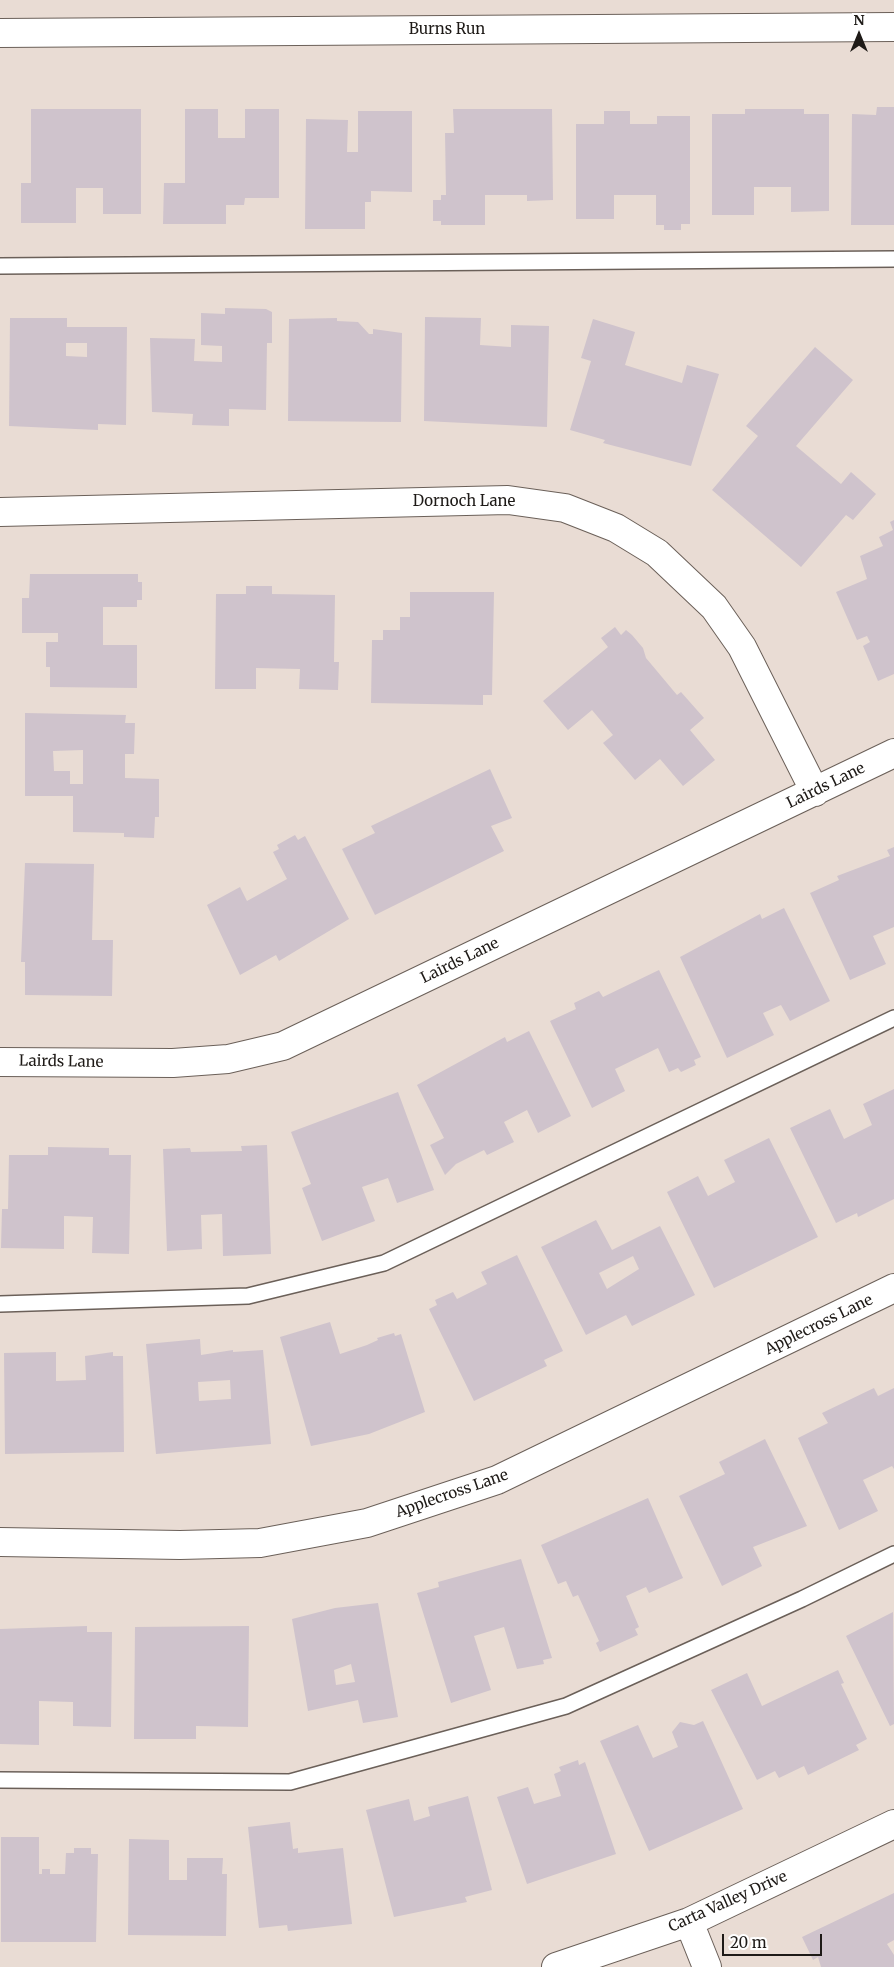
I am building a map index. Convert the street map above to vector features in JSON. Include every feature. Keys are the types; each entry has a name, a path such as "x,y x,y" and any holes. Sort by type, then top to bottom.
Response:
{"street":[{"name":"Burns Run","path":"0,33 894,27"},
{"name":"Dornoch Lane","path":"0,512 508,500 565,508 616,528 657,553 714,607 742,647 815,792"},
{"name":"Lairds Lane","path":"0,1062 174,1063 228,1059 283,1046 894,753"},
{"name":"Applecross Lane","path":"0,1542 180,1545 260,1543 367,1522 497,1480 894,1288"},
{"name":"Carta Valley Drive","path":"556,1967 689,1922 894,1824"},
{"path":"689,1922 707,1967"}],"lane":[{"path":"0,266 894,259"},
{"path":"0,1304 248,1296 384,1263 894,1018"},
{"path":"0,1780 290,1782 566,1706 802,1599 894,1554"}],"building":[{"path":"877,107 894,107 894,225 851,225 852,114 876,115"},
{"path":"31,109 141,109 141,214 103,214 103,188 76,188 76,223 21,223 21,183 31,183"},
{"path":"185,109 218,109 218,138 245,138 245,109 279,109 279,198 245,198 244,205 226,205 226,224 163,224 164,183 185,183"},
{"path":"453,109 552,109 553,200 527,201 527,195 485,195 485,225 441,225 441,221 433,221 433,200 441,200 441,195 446,195 445,133 454,133"},
{"path":"745,109 804,109 804,114 829,114 829,211 791,212 791,187 754,187 754,215 712,215 712,114 745,114"},
{"path":"358,111 412,111 412,192 371,191 371,202 365,202 365,229 305,229 306,119 348,120 347,152 358,152"},
{"path":"604,111 630,111 630,124 657,124 657,116 690,116 690,224 681,224 681,230 664,230 664,225 656,225 656,195 614,195 614,219 576,219 576,124 604,124"},
{"path":"225,308 266,309 272,312 272,343 267,343 266,410 229,409 229,426 192,425 193,414 152,412 150,338 195,339 194,361 222,362 222,346 201,345 201,313 225,314"},
{"path":"425,317 481,318 480,345 511,347 511,325 549,326 547,427 424,421"},
{"path":"10,318 67,318 67,327 127,327 126,425 98,424 98,430 9,426","holes":["66,343 87,343 87,357 66,356"]},
{"path":"337,318 337,321 358,322 369,334 373,334 373,329 402,333 401,422 288,421 289,319"},
{"path":"593,319 635,332 625,365 682,383 687,365 719,374 691,466 603,443 605,440 570,430 591,361 581,358"},
{"path":"815,347 853,380 796,446 841,484 851,472 876,494 853,520 846,515 801,567 712,490 758,436 746,426"},
{"path":"894,520 894,674 878,681 863,646 870,642 867,636 857,640 836,592 867,579 860,556 883,546 879,537 893,530 890,522"},
{"path":"30,574 138,574 138,582 142,582 142,600 137,600 137,607 103,607 103,645 137,645 137,688 50,687 50,667 46,667 46,642 58,642 58,633 22,633 22,598 29,598"},
{"path":"246,586 272,586 272,594 335,595 334,662 339,662 338,690 299,689 300,669 256,668 256,689 215,689 216,594 246,594"},
{"path":"410,592 494,592 492,695 483,695 483,705 371,703 372,640 383,640 383,630 400,630 400,617 410,617"},
{"path":"615,627 621,635 626,630 632,635 643,648 646,658 677,695 681,692 704,718 690,730 715,760 683,786 660,759 635,780 603,743 613,735 592,710 568,730 543,701 608,647 601,638"},
{"path":"25,713 126,715 125,723 135,723 134,754 125,754 125,778 159,779 159,817 155,817 154,838 124,837 124,833 73,832 73,796 25,796","holes":["83,750 83,784 70,784 70,771 54,771 53,751"]},
{"path":"490,769 512,818 491,826 504,851 375,915 342,849 375,833 371,826"},
{"path":"295,835 298,840 305,836 349,919 279,961 276,955 240,975 207,905 240,887 247,901 287,879 273,852 279,849 277,845"},
{"path":"894,847 894,927 873,936 886,964 850,980 810,893 839,880 837,876 890,856 887,850"},
{"path":"25,863 94,864 92,940 113,940 112,996 25,995 25,962 21,962"},
{"path":"784,908 830,1001 790,1021 781,1005 763,1013 774,1035 727,1058 680,957 760,914 762,919"},
{"path":"659,970 701,1057 694,1060 696,1065 681,1072 678,1068 669,1072 658,1048 615,1069 625,1091 592,1108 550,1021 576,1009 574,1003 599,991 603,997"},
{"path":"529,1031 571,1116 538,1133 527,1110 504,1122 514,1142 487,1155 484,1150 456,1164 445,1175 430,1145 444,1138 417,1085 505,1037 507,1042"},
{"path":"894,1089 894,1199 858,1217 857,1213 836,1223 790,1128 830,1109 844,1139 872,1125 863,1104"},
{"path":"398,1092 434,1190 397,1203 388,1178 362,1187 375,1221 322,1241 302,1188 311,1184 291,1132"},
{"path":"769,1138 818,1237 714,1288 667,1192 698,1176 708,1196 735,1182 724,1160"},
{"path":"267,1145 271,1254 223,1256 222,1214 201,1215 202,1249 167,1251 163,1149 190,1148 191,1152 242,1151 241,1146"},
{"path":"48,1147 109,1148 109,1155 131,1155 129,1254 92,1253 93,1217 64,1216 64,1249 1,1248 2,1209 8,1209 9,1155 48,1155"},
{"path":"596,1220 612,1250 660,1226 695,1295 632,1326 626,1315 586,1335 541,1247","holes":["633,1256 639,1269 607,1289 599,1273"]},
{"path":"517,1255 563,1351 544,1360 547,1366 474,1401 429,1309 437,1305 435,1300 453,1292 457,1299 487,1284 481,1272"},
{"path":"330,1322 340,1354 367,1345 378,1340 377,1338 394,1333 395,1336 401,1334 425,1412 369,1434 311,1446 280,1337"},
{"path":"200,1339 201,1355 233,1350 233,1352 263,1350 271,1444 156,1454 146,1344","holes":["230,1380 231,1399 199,1401 198,1382"]},
{"path":"56,1352 56,1381 86,1380 85,1356 113,1352 113,1356 123,1356 124,1452 5,1454 4,1353"},
{"path":"874,1388 878,1396 894,1388 894,1469 892,1466 863,1480 878,1511 839,1530 798,1438 828,1423 822,1413"},
{"path":"765,1439 807,1526 753,1547 762,1566 722,1586 679,1496 725,1474 719,1462"},
{"path":"648,1498 683,1578 649,1593 646,1587 626,1596 639,1627 635,1629 638,1635 600,1652 596,1643 599,1641 578,1595 573,1597 566,1581 558,1584 541,1545"},
{"path":"521,1559 552,1658 543,1660 544,1664 517,1669 504,1627 474,1636 491,1690 451,1703 417,1593 439,1587 438,1582"},
{"path":"378,1603 398,1717 363,1723 358,1700 308,1711 292,1619 335,1608","holes":["351,1664 355,1682 336,1685 334,1670"]},
{"path":"893,1612 894,1724 890,1726 846,1636"},
{"path":"87,1626 87,1632 112,1632 111,1727 73,1726 73,1702 39,1701 39,1745 0,1744 0,1629"},
{"path":"249,1626 248,1727 196,1726 196,1739 134,1739 135,1627"},
{"path":"838,1670 844,1683 841,1684 867,1739 856,1745 859,1750 808,1775 804,1766 779,1778 775,1771 757,1780 711,1690 747,1673 762,1706"},
{"path":"703,1721 743,1809 649,1851 600,1741 638,1725 653,1758 678,1747 672,1732 680,1722 694,1725"},
{"path":"578,1760 579,1765 585,1762 616,1854 527,1884 497,1797 528,1787 534,1804 561,1796 554,1774 561,1771 559,1767"},
{"path":"468,1796 492,1890 465,1897 467,1902 394,1917 366,1810 409,1799 414,1821 430,1816 428,1807"},
{"path":"290,1822 293,1849 298,1848 298,1853 343,1848 352,1924 288,1931 287,1925 259,1928 248,1827"},
{"path":"1,1837 39,1837 39,1874 42,1874 42,1869 50,1869 50,1874 65,1874 66,1853 74,1853 74,1848 91,1848 91,1854 98,1854 96,1942 1,1942"},
{"path":"129,1839 169,1840 169,1880 187,1880 187,1858 223,1858 222,1874 227,1874 226,1936 128,1935"},
{"path":"894,1893 894,1940 887,1944 894,1955 894,1967 821,1967 818,1957 813,1960 802,1937"}]}
